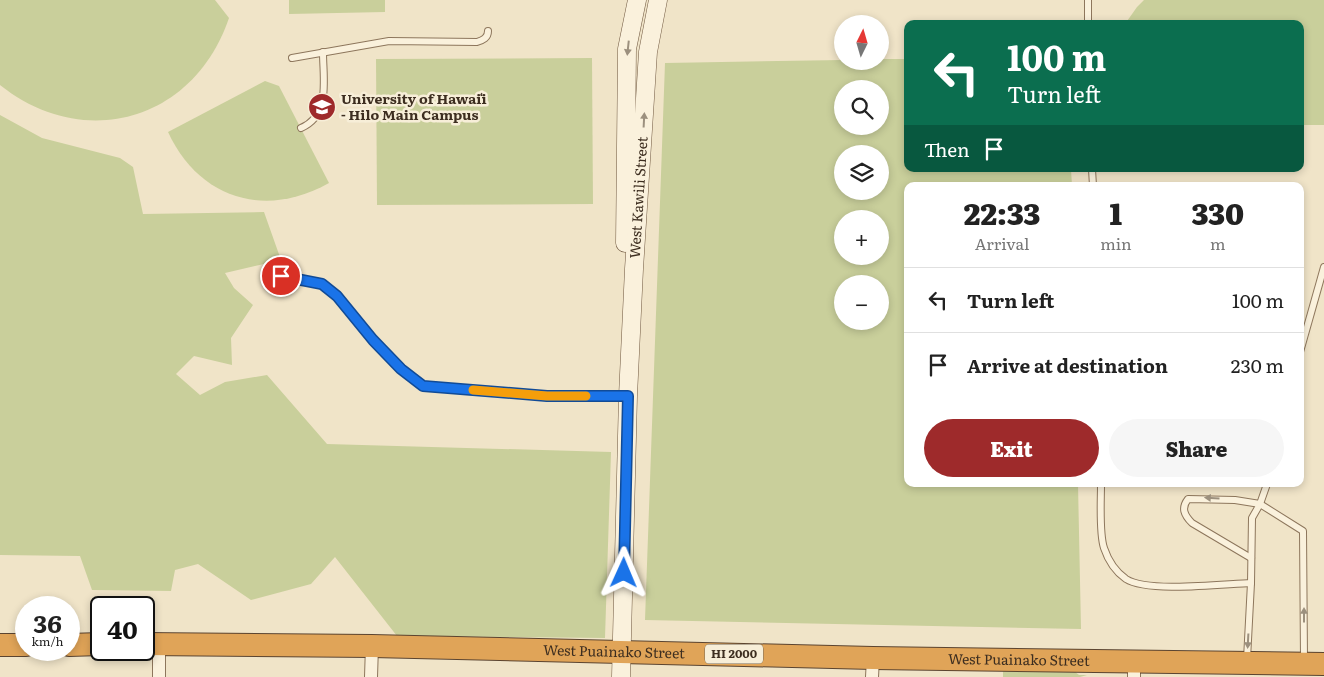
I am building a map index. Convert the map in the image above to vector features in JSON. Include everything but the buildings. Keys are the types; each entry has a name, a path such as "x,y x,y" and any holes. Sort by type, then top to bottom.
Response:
{"highway":[{"path":"0,644 15,644"},
{"name":"West Puainako Street","path":"155,644 622,651 872,668 1134,669 1247,663 1314,664"}],"street":[{"name":"West Kawili Street","path":"628,396 624,269 627,49 637,0"},
{"name":"West Kawili Street","path":"622,677 628,396 648,52 658,0"},
{"path":"371,677 372,646"},
{"path":"155,660 159,677"}],"lane":[{"path":"1088,0 1088,20"},
{"path":"292,58 389,41 477,42 484,39 488,31"},
{"path":"301,128 314,120 322,107 323,52"},
{"path":"1304,338 1324,267"},
{"path":"281,276 322,284 337,296 373,340 401,369 423,386 547,396 628,396"},
{"path":"1101,487 1104,548 1113,567 1127,580 1145,585 1166,587 1251,583"},
{"path":"1247,663 1252,518 1260,504 1266,487"},
{"path":"1251,558 1192,523 1185,516 1184,508 1188,499 1235,500 1260,504 1303,531 1314,664"}],"green space":[{"path":"0,0 215,0 229,18 213,53 190,81 163,102 133,115 100,120 66,117 33,106 0,85"},
{"path":"289,0 385,0 385,12 289,14"},
{"path":"1144,0 1324,0 1324,125 1304,125 1304,20 1128,20"},
{"path":"592,58 593,204 377,205 376,59"},
{"path":"889,59 904,59 904,172 1071,172 1072,182 904,182 904,487 1078,487 1081,629 645,620 665,63 834,60 834,70 889,70"},
{"path":"265,81 279,86 329,183 305,194 281,200 258,200 236,196 216,187 197,173 181,155 168,132"},
{"path":"0,115 42,138 120,158 133,167 143,214 264,212 281,260 225,273 234,288 253,305 231,338 232,365 194,356 176,374 200,395 225,382 267,375 327,444 611,452 605,638 397,636 335,557 311,584 251,600 198,564 175,570 171,591 92,590 80,556 0,555"},
{"path":"1003,670 1074,671 1079,675 1087,675 1080,677 1003,677"}],"slow traffic":[{"path":"473,390 547,396 586,396"}],"place":[{"name":"University of Hawaiʻi - Hilo Main Campus","path":"322,107"}],"route":[{"path":"281,276 322,284 337,296 373,340 401,369 423,386 547,396 628,396 624,573"}]}
